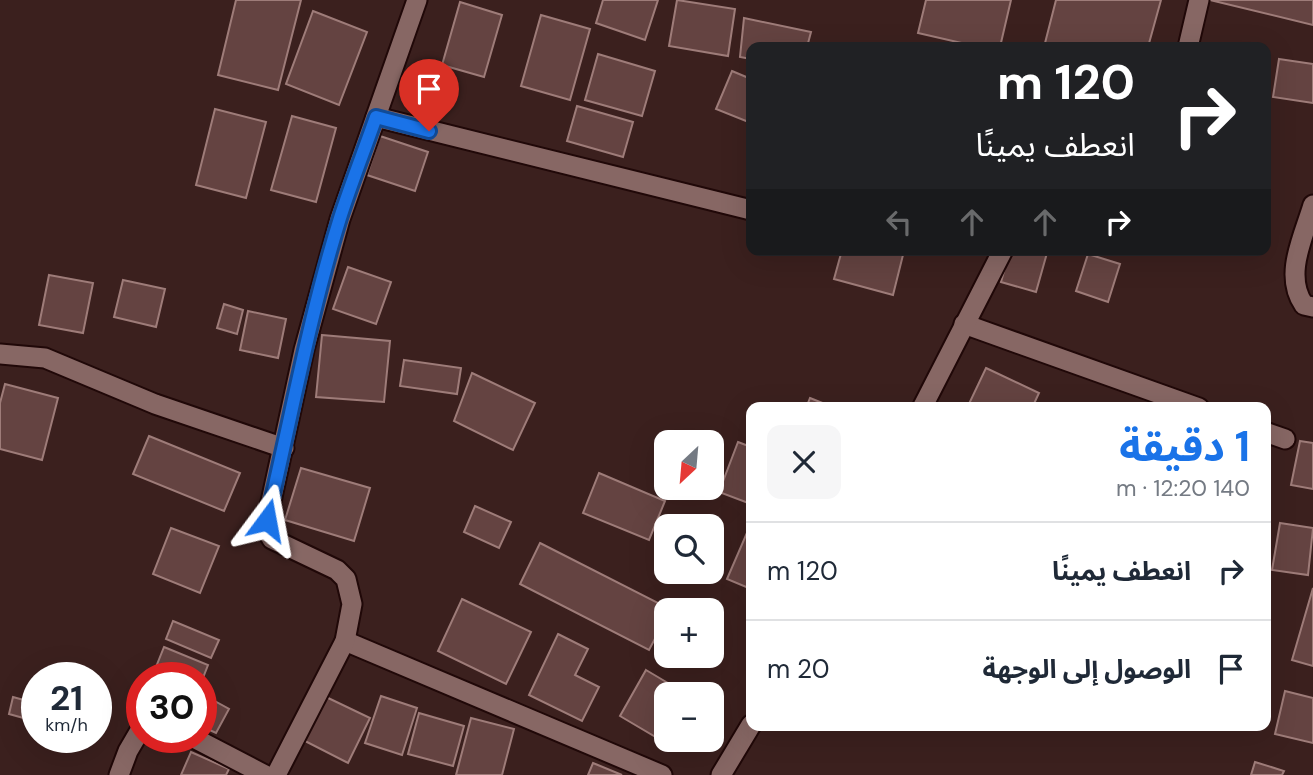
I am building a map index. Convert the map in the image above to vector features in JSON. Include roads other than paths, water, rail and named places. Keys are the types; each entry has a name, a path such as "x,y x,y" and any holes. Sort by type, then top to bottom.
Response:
{"street":[{"path":"276,775 345,641 352,604 346,579 337,570 268,535 267,520 304,350 340,219 417,0"},
{"path":"1189,42 1199,0"},
{"path":"376,117 746,208"},
{"path":"1313,205 1294,272 1297,295 1304,305 1313,307"},
{"path":"925,402 1000,256"},
{"path":"964,324 1182,402"},
{"path":"0,354 45,358 155,404 284,448"},
{"path":"1271,434 1286,439"},
{"path":"345,641 662,775"},
{"path":"721,775 747,731"},
{"path":"217,750 265,775"},
{"path":"119,775 127,753"}]}
